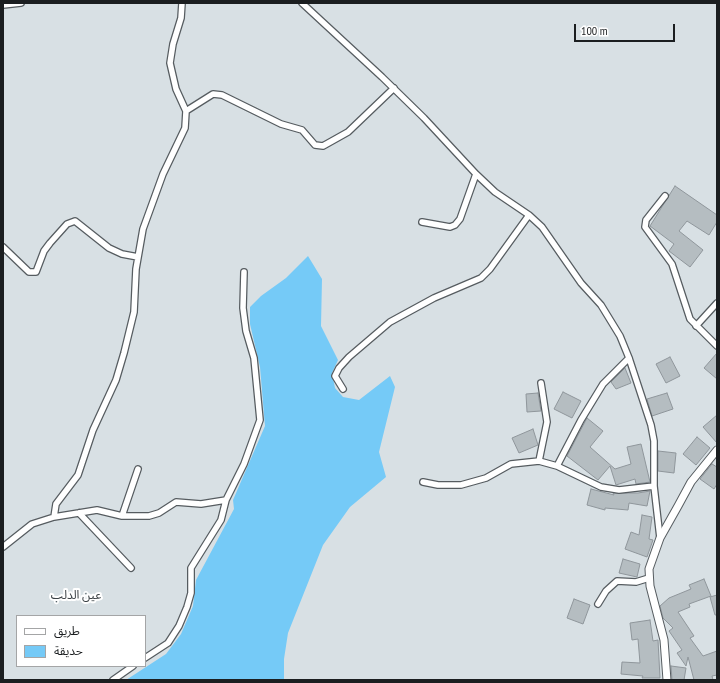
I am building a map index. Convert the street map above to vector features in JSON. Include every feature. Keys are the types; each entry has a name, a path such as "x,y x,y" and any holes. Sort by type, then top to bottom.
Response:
{"street":[{"path":"3,5 21,3"},
{"path":"54,517 56,504 78,475 93,430 118,374 134,312 138,257 143,230 155,193 186,128 186,111 176,89 170,62 173,44 182,18 182,3"},
{"path":"302,3 340,36 394,88 495,192 529,215 542,227 581,282 601,305 620,336 629,358 653,433 654,486 660,538"},
{"path":"186,111 213,94 222,94 281,124 302,130 315,145 323,146 348,132 394,88"},
{"path":"422,222 450,227 455,226 460,219 476,174"},
{"path":"665,196 646,220 645,227 672,264 686,311 690,319 717,346"},
{"path":"343,389 335,376 339,368 349,358 390,322 434,298 481,278 490,269 529,215"},
{"path":"3,247 29,272 36,272 44,251 50,243 67,224 75,221 109,248 122,254 138,257"},
{"path":"146,657 168,643 179,626 188,607 191,593 191,568 221,520 226,500 244,464 260,420 254,358 244,319 244,272"},
{"path":"696,326 717,303"},
{"path":"557,466 581,420 603,384 629,358"},
{"path":"539,461 547,418 541,382"},
{"path":"667,680 664,640 654,607 649,578 651,561 660,538 691,482 717,450"},
{"path":"423,482 438,485 461,485 486,478 511,464 539,461 557,466 594,485 608,489 628,490 654,486"},
{"path":"122,516 138,469"},
{"path":"3,547 32,524 54,517 97,510 122,516 149,516 159,513 176,502 201,504 226,500"},
{"path":"79,513 131,568"},
{"path":"598,604 606,591 617,581 640,581 649,578"},
{"path":"113,680 132,667"}],"green space":[{"path":"308,256 322,279 321,326 338,360 332,373 335,388 343,397 359,400 390,376 395,387 379,452 386,477 350,507 323,545 288,633 284,659 284,680 126,680 166,654 181,634 193,606 196,580 234,509 233,500 265,426 260,367 250,324 250,307 261,296 286,278"}],"building":[{"path":"675,186 717,215 717,222 709,235 687,221 679,231 703,250 690,267 669,251 674,244 650,226"},
{"path":"717,353 717,379 704,368"},
{"path":"670,357 680,376 666,383 656,364"},
{"path":"625,368 631,383 616,389 611,382"},
{"path":"563,392 581,401 572,418 554,409"},
{"path":"538,393 541,411 527,412 526,394"},
{"path":"667,393 673,409 652,416 647,399"},
{"path":"717,415 717,443 703,427"},
{"path":"587,418 603,431 590,447 615,469 631,464 627,447 641,444 650,482 636,484 635,479 616,485 610,466 598,480 567,456"},
{"path":"533,429 538,445 519,453 512,438"},
{"path":"697,437 710,448 696,465 683,454"},
{"path":"658,451 676,453 674,473 658,471"},
{"path":"712,464 717,467 717,484 714,489 700,479"},
{"path":"591,489 614,495 613,493 638,493 650,491 647,506 629,503 628,510 605,508 605,510 587,505"},
{"path":"642,515 652,517 649,539 653,540 647,557 625,549 631,532 639,535"},
{"path":"623,559 640,564 637,577 619,573"},
{"path":"704,579 711,596 689,604 690,607 678,612 694,636 690,638 703,656 717,651 717,675 712,676 713,680 694,680 688,657 686,666 677,653 682,650 669,631 673,628 663,618 660,606 669,598 691,589 689,585"},
{"path":"717,595 717,615 715,615 710,597"},
{"path":"574,599 590,605 583,624 567,618"},
{"path":"650,620 653,641 658,640 660,678 642,678 643,676 621,674 622,662 640,663 638,639 632,640 630,623"},
{"path":"671,666 686,668 684,680 672,680"}],"district":[{"name":"عين الدلب","path":"76,596"}]}
